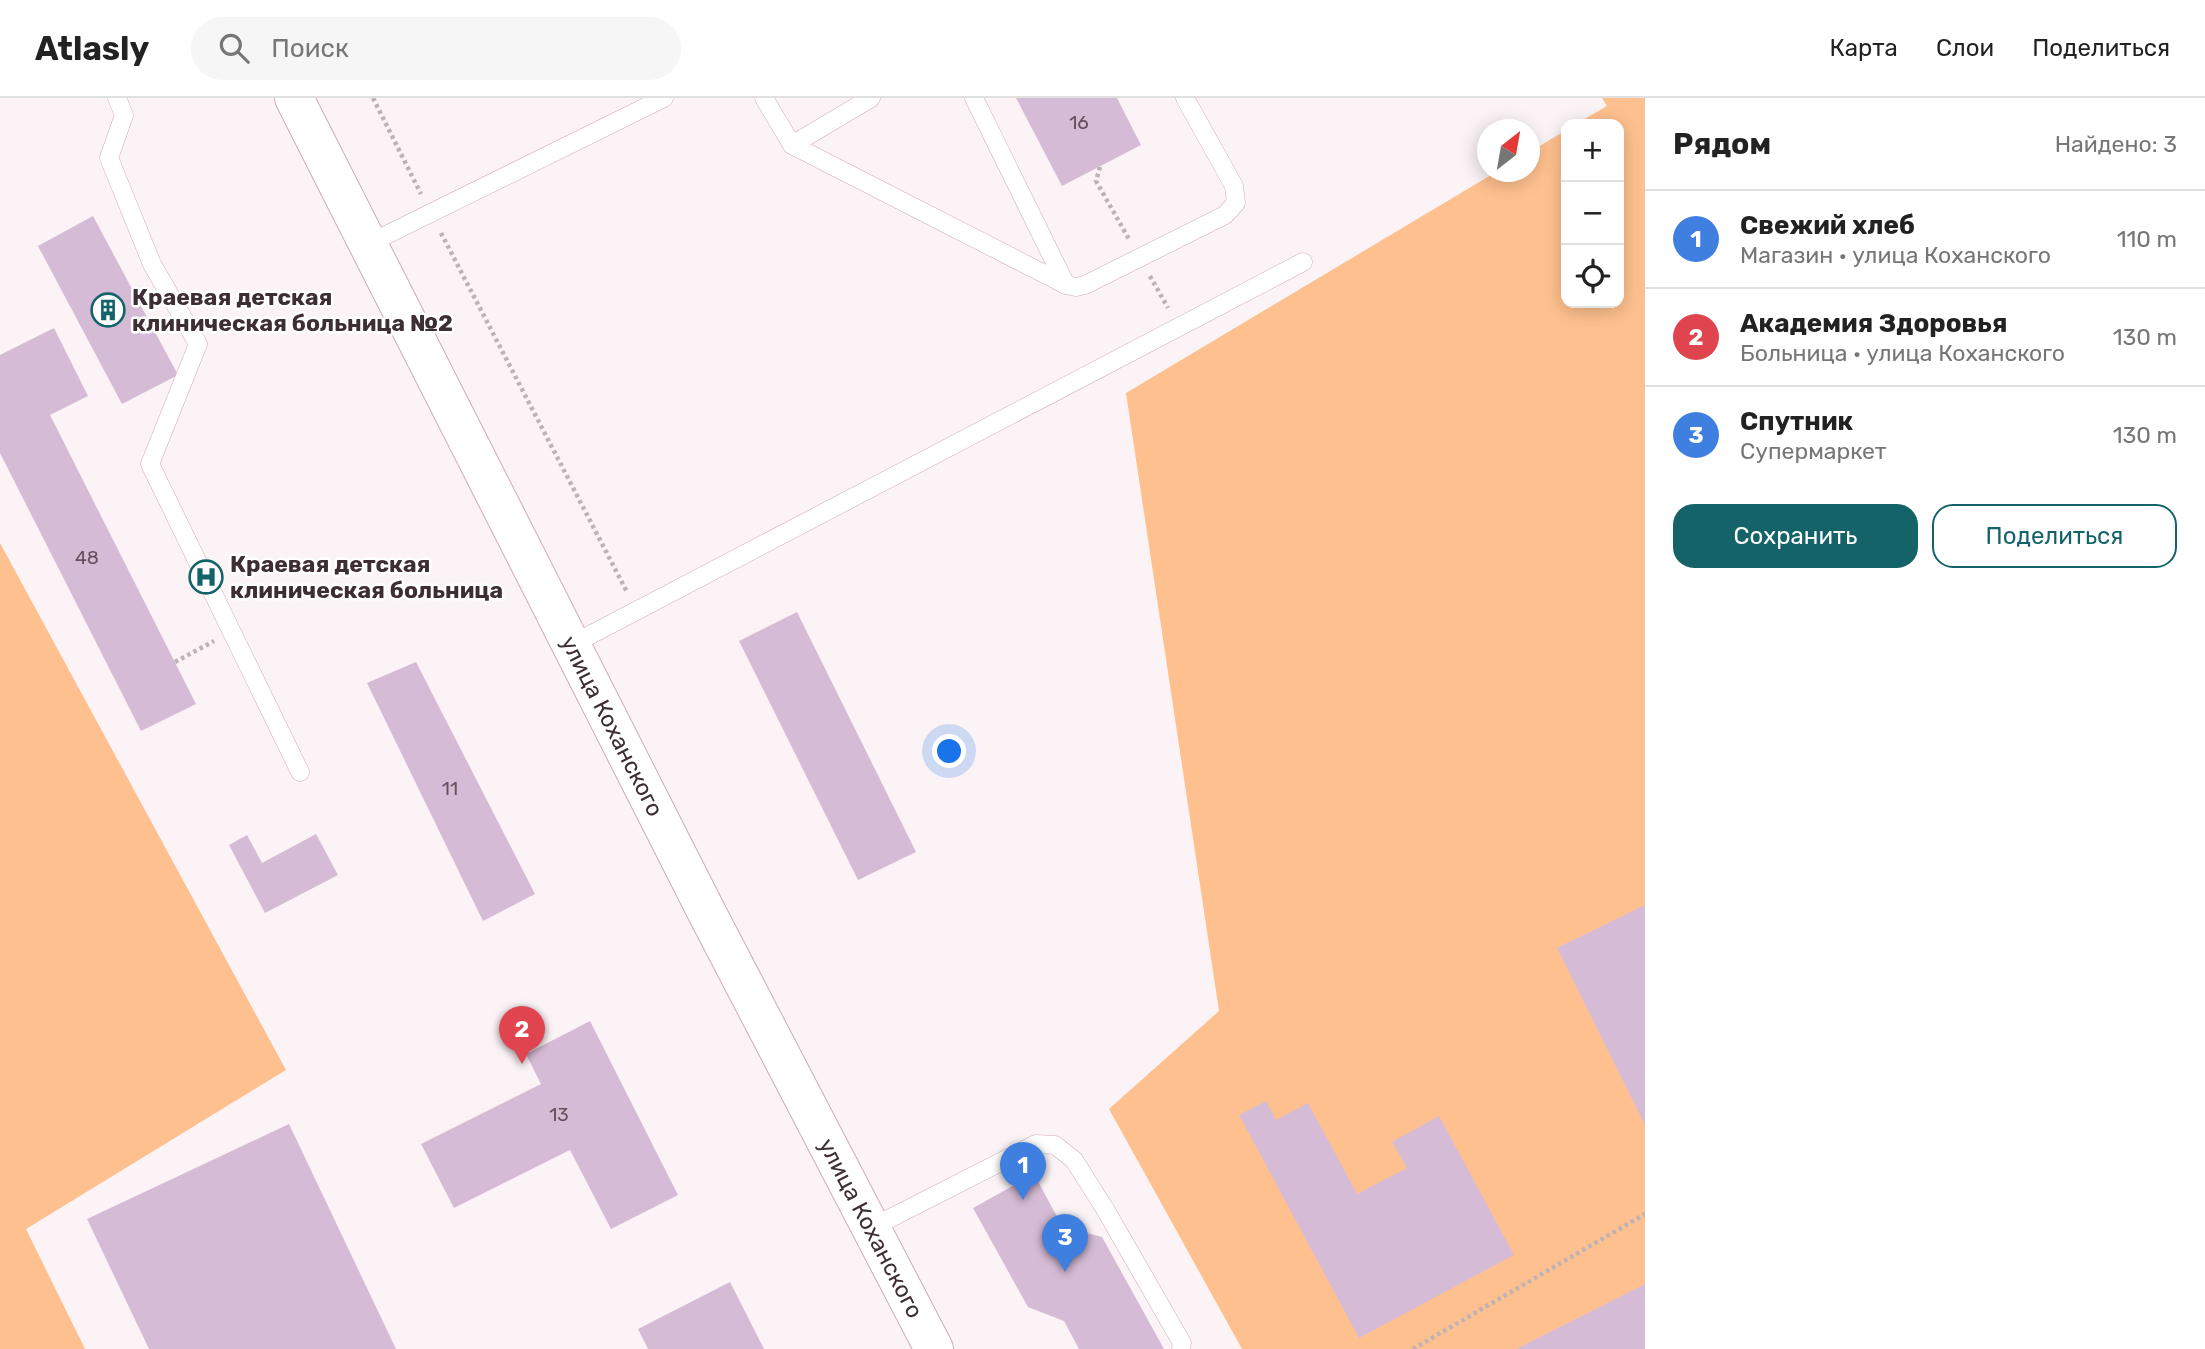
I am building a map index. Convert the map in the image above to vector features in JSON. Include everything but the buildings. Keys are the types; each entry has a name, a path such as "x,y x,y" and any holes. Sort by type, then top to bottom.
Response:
{"street":[{"name":"улица Коханского","path":"294,98 710,920 934,1349"}],"lane":[{"path":"117,98 124,115 109,158 152,264 198,344 150,464 300,772"},
{"path":"368,244 664,98"},
{"path":"764,98 792,145 1066,285 1076,287 1085,285 1225,215 1236,203 1234,186 1185,98"},
{"path":"792,145 871,98"},
{"path":"974,98 1066,285"},
{"path":"571,645 1303,262"},
{"path":"871,1228 1036,1144 1055,1145 1074,1160 1105,1209 1182,1343 1181,1349"}],"path":[{"path":"373,98 636,611"},
{"path":"175,663 232,631"},
{"path":"1413,1349 1645,1214"}],"shaded area":[{"path":"1602,98 1645,98 1645,1349 1242,1349 1109,1109 1219,1011 1126,393 1479,182 1540,182 1540,146 1561,133 1561,308 1624,308 1624,119 1585,119 1607,106"},
{"path":"0,543 286,1070 26,1229 85,1349 0,1349"}],"place":[{"name":"Краевая детская клиническая больница №2","path":"108,310"},
{"name":"Краевая детская клиническая больница","path":"206,577"},
{"name":"Академия Здоровья","path":"522,1064"},
{"name":"Свежий хлеб","path":"1023,1200"},
{"name":"Спутник","path":"1065,1272"}]}
